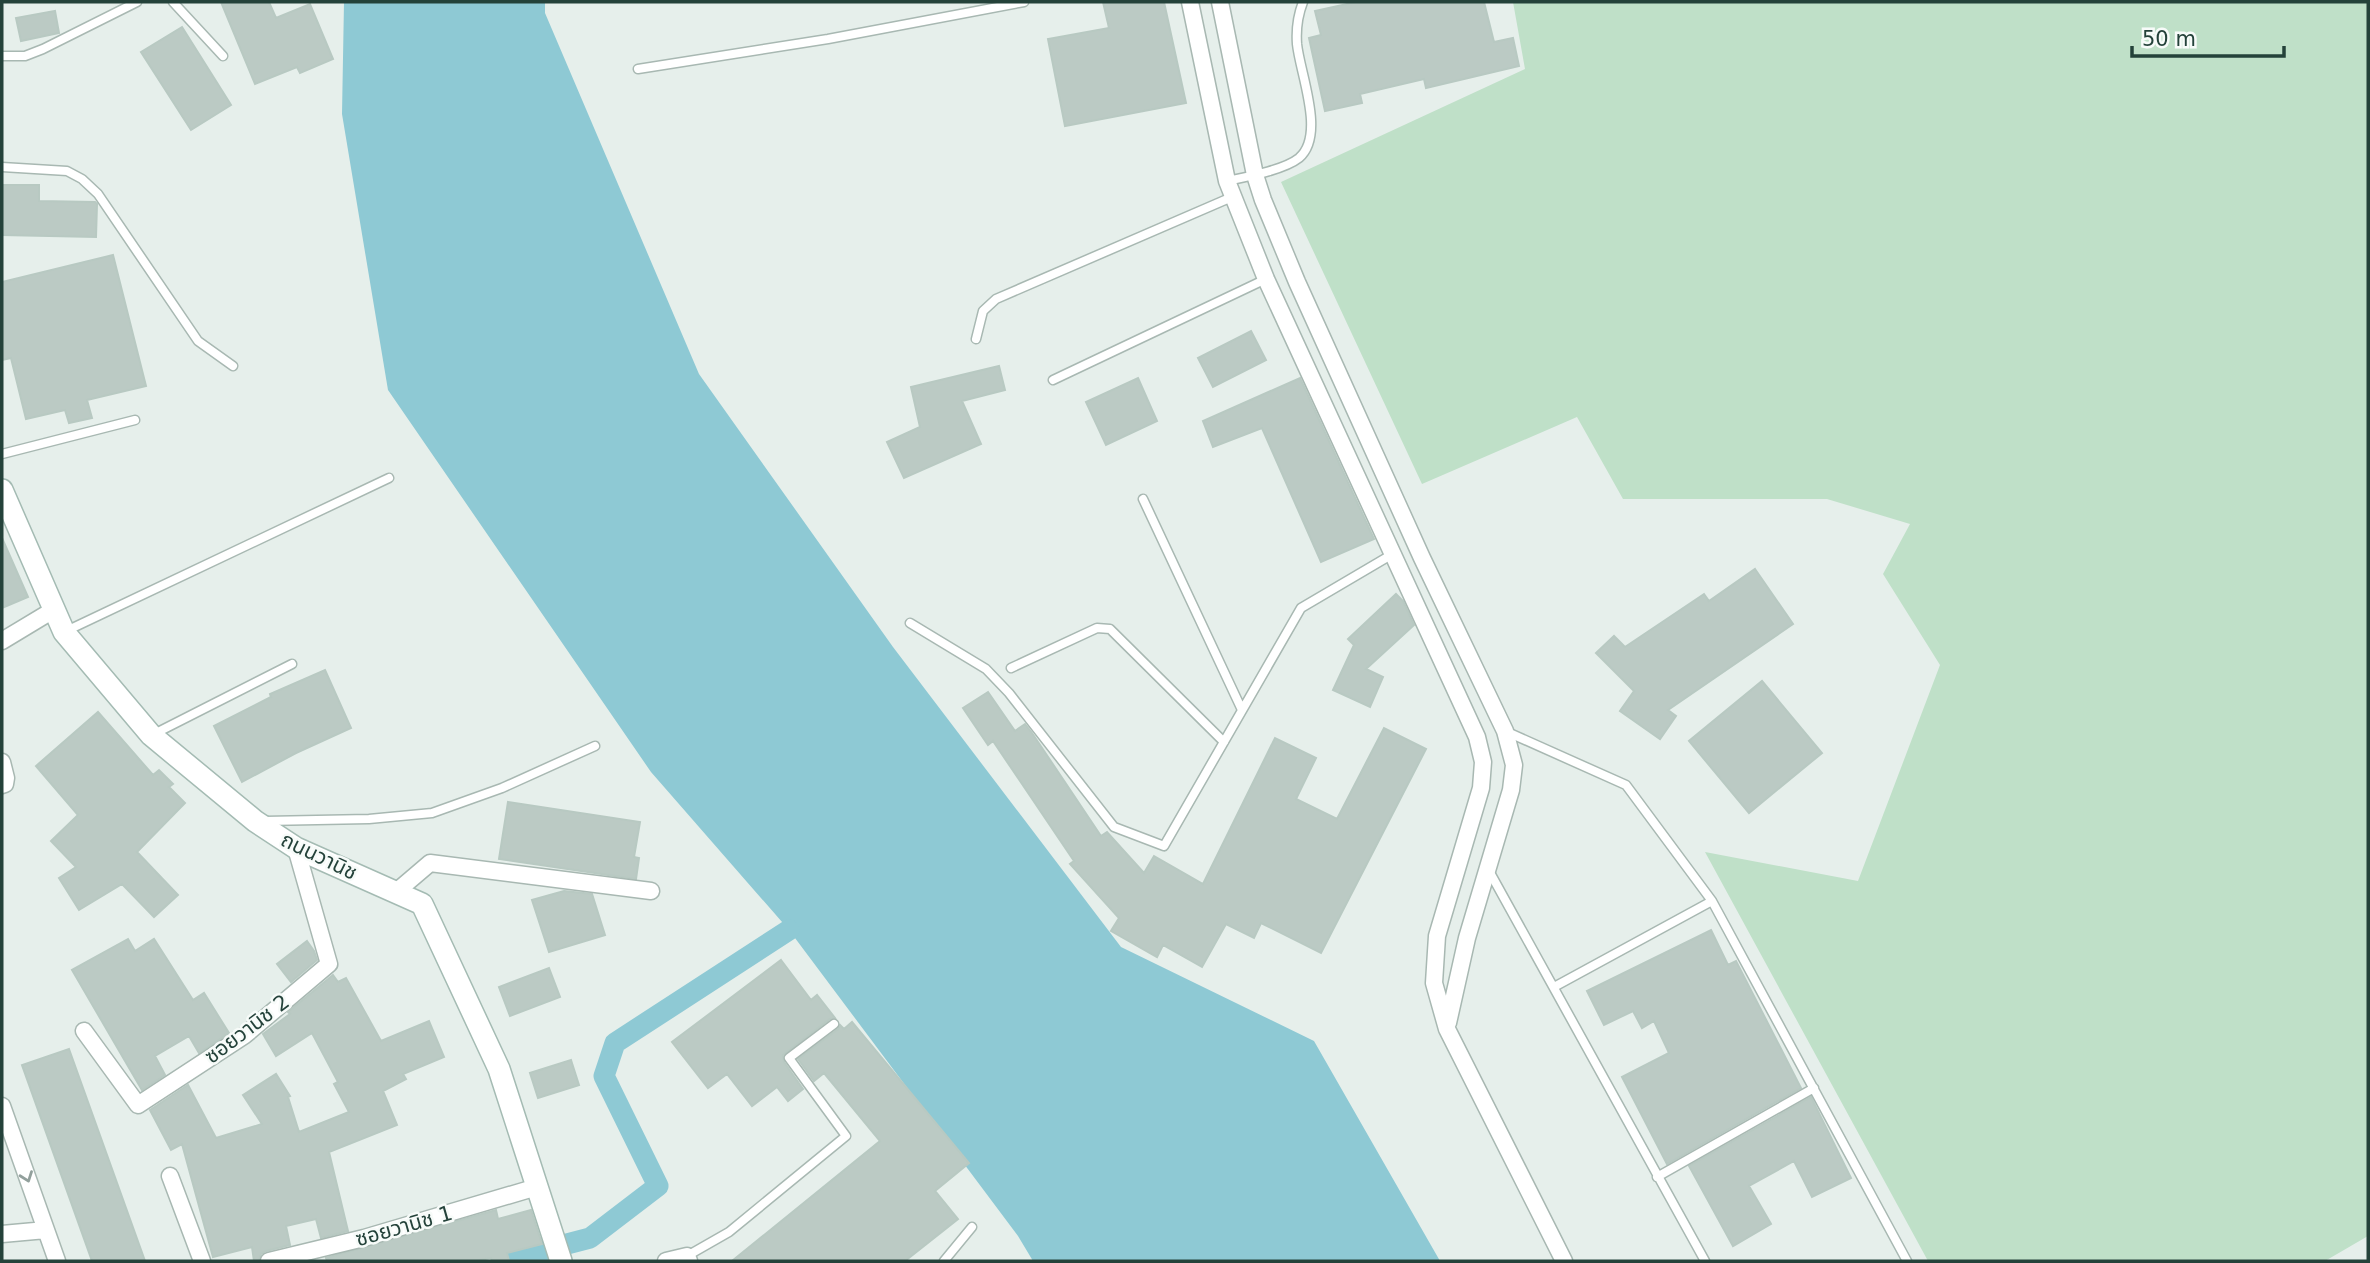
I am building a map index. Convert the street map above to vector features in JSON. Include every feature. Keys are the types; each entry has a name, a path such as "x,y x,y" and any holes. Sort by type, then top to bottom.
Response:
{"street":[{"path":"1190,2 1232,197 1266,279 1391,555 1477,737 1483,762 1481,788 1437,936 1434,983 1447,1029 1564,1261"},
{"path":"1220,2 1255,175 1263,200 1297,282 1422,558 1505,731 1514,765 1511,790 1464,950 1447,1029"},
{"name":"ถนนวานิช","path":"2,489 64,632 151,735 255,821 296,848 422,904 499,1069 561,1261"},
{"path":"2,641 55,609"},
{"path":"2,762 6,778 5,784 2,785"},
{"name":"ซอยวานิช 2","path":"84,1031 138,1105 245,1035 329,964 296,848"},
{"path":"396,892 430,863 651,891"},
{"path":"2,1106 5,1125 57,1261"},
{"path":"170,1176 202,1261"},
{"name":"ซอยวานิช 1","path":"270,1261 364,1238 537,1187"},
{"path":"2,1234 46,1230"},
{"path":"666,1261 688,1259"}],"lane":[{"path":"2,56 25,55 43,49 137,2"},
{"path":"173,2 223,56"},
{"path":"638,69 828,39 1024,2"},
{"path":"1227,181 1255,175 1299,158 1312,136 1310,109 1297,41 1298,13 1303,2"},
{"path":"2,167 67,171 82,179 98,194 198,341 233,366"},
{"path":"976,340 983,311 996,299 1232,197"},
{"path":"1053,380 1266,279"},
{"path":"2,454 135,420"},
{"path":"64,632 389,478"},
{"path":"1143,499 1242,710"},
{"path":"911,623 986,669 1009,693 1114,827 1164,846 1301,608 1391,555"},
{"path":"1011,668 1097,628 1110,629 1224,742"},
{"path":"151,735 292,664"},
{"path":"1505,731 1626,785 1712,901 1907,1261"},
{"path":"255,821 369,819 432,813 502,788 595,746"},
{"path":"1488,869 1705,1261"},
{"path":"1554,987 1712,901"},
{"path":"688,1259 729,1232 846,1136 789,1058 834,1024"},
{"path":"1657,1177 1814,1088"},
{"path":"944,1261 972,1227"}],"green space":[{"path":"1513,2 2368,2 2368,1236 2325,1261 1928,1261 1705,852 1858,881 1940,665 1883,574 1910,524 1827,499 1623,499 1577,417 1422,484 1281,182 1525,69"}],"water":[{"path":"344,2 545,2 545,13 699,374 893,647 1121,947 1314,1041 1440,1261 1033,1261 1018,1236 789,930 651,772 388,390 342,114"}],"building":[{"path":"221,2 269,2 276,18 310,4 333,59 300,73 297,67 255,84"},
{"path":"1103,2 1164,2 1186,103 1065,126 1048,39 1109,28"},
{"path":"1356,2 1484,2 1494,42 1513,38 1519,66 1426,88 1424,79 1360,94 1362,103 1325,111 1309,38 1321,35 1315,11"},
{"path":"55,11 59,33 21,41 16,18"},
{"path":"182,27 231,105 191,130 141,52"},
{"path":"2,185 39,185 39,201 95,202 96,237 2,235"},
{"path":"113,255 146,386 87,400 92,418 69,423 65,410 26,419 11,358 2,360 2,282"},
{"path":"1251,331 1266,360 1213,387 1198,358"},
{"path":"999,366 1005,390 962,401 981,444 904,478 887,442 920,427 911,387"},
{"path":"1138,378 1157,421 1106,445 1086,402"},
{"path":"1300,378 1374,539 1321,562 1262,428 1213,447 1203,421"},
{"path":"2,538 28,597 2,608"},
{"path":"1755,569 1793,624 1668,710 1676,716 1660,739 1620,711 1634,691 1596,653 1614,636 1625,647 1704,594 1709,601"},
{"path":"1396,594 1403,601 1414,625 1366,669 1383,677 1370,707 1333,690 1354,645 1348,639"},
{"path":"325,670 351,728 242,782 214,726 271,697 270,694"},
{"path":"1762,681 1822,753 1749,813 1689,741"},
{"path":"988,692 1015,731 1025,724 1101,836 1107,832 1144,873 1154,856 1203,884 1275,738 1316,758 1296,799 1337,819 1384,728 1426,749 1321,953 1261,923 1254,938 1226,924 1202,967 1163,945 1157,957 1111,931 1119,918 1070,864 1074,861 993,741 988,745 963,708"},
{"path":"98,712 153,775 159,770 173,784 169,787 185,803 137,852 178,895 154,917 122,884 79,910 59,878 76,867 51,841 78,815 36,766"},
{"path":"508,802 640,822 634,857 639,858 636,879 499,859"},
{"path":"564,891 592,894 605,935 549,952 532,900"},
{"path":"1711,930 1728,965 1736,961 1801,1088 1667,1164 1622,1077 1669,1053 1654,1021 1642,1028 1633,1011 1604,1025 1587,991"},
{"path":"128,939 135,951 154,939 193,1000 204,993 229,1033 199,1053 189,1036 155,1056 165,1075 142,1090 72,970"},
{"path":"307,941 317,960 291,982 277,964"},
{"path":"781,960 811,1000 817,995 835,1018 783,1055 784,1062 803,1089 788,1101 777,1087 752,1106 727,1074 708,1088 672,1042"},
{"path":"549,968 560,997 510,1016 499,987"},
{"path":"333,975 338,982 346,978 381,1041 429,1021 444,1057 403,1074 406,1079 383,1091 397,1125 329,1152 348,1231 321,1238 316,1219 286,1226 290,1245 266,1251 261,1254 259,1261 254,1261 252,1247 213,1257 182,1144 171,1150 150,1110 188,1085 216,1138 262,1124 243,1095 276,1074 290,1096 288,1097 299,1132 349,1112 334,1084 338,1082 312,1033 276,1056 263,1034 290,1014 288,1012"},
{"path":"852,1022 969,1163 935,1191 958,1219 905,1261 732,1261 880,1141 824,1073 814,1081 798,1059 840,1025 844,1029"},
{"path":"69,1049 145,1261 92,1261 22,1065"},
{"path":"571,1060 579,1085 538,1098 530,1073"},
{"path":"1811,1097 1851,1178 1812,1197 1794,1161 1749,1186 1771,1224 1733,1246 1689,1166"},
{"path":"496,1210 498,1219 531,1210 542,1244 507,1253 509,1261 492,1261 491,1258 474,1261 327,1261 326,1258"}],"waterway":[{"path":"502,1261 590,1238 658,1186 604,1076 615,1043 789,930"}]}
